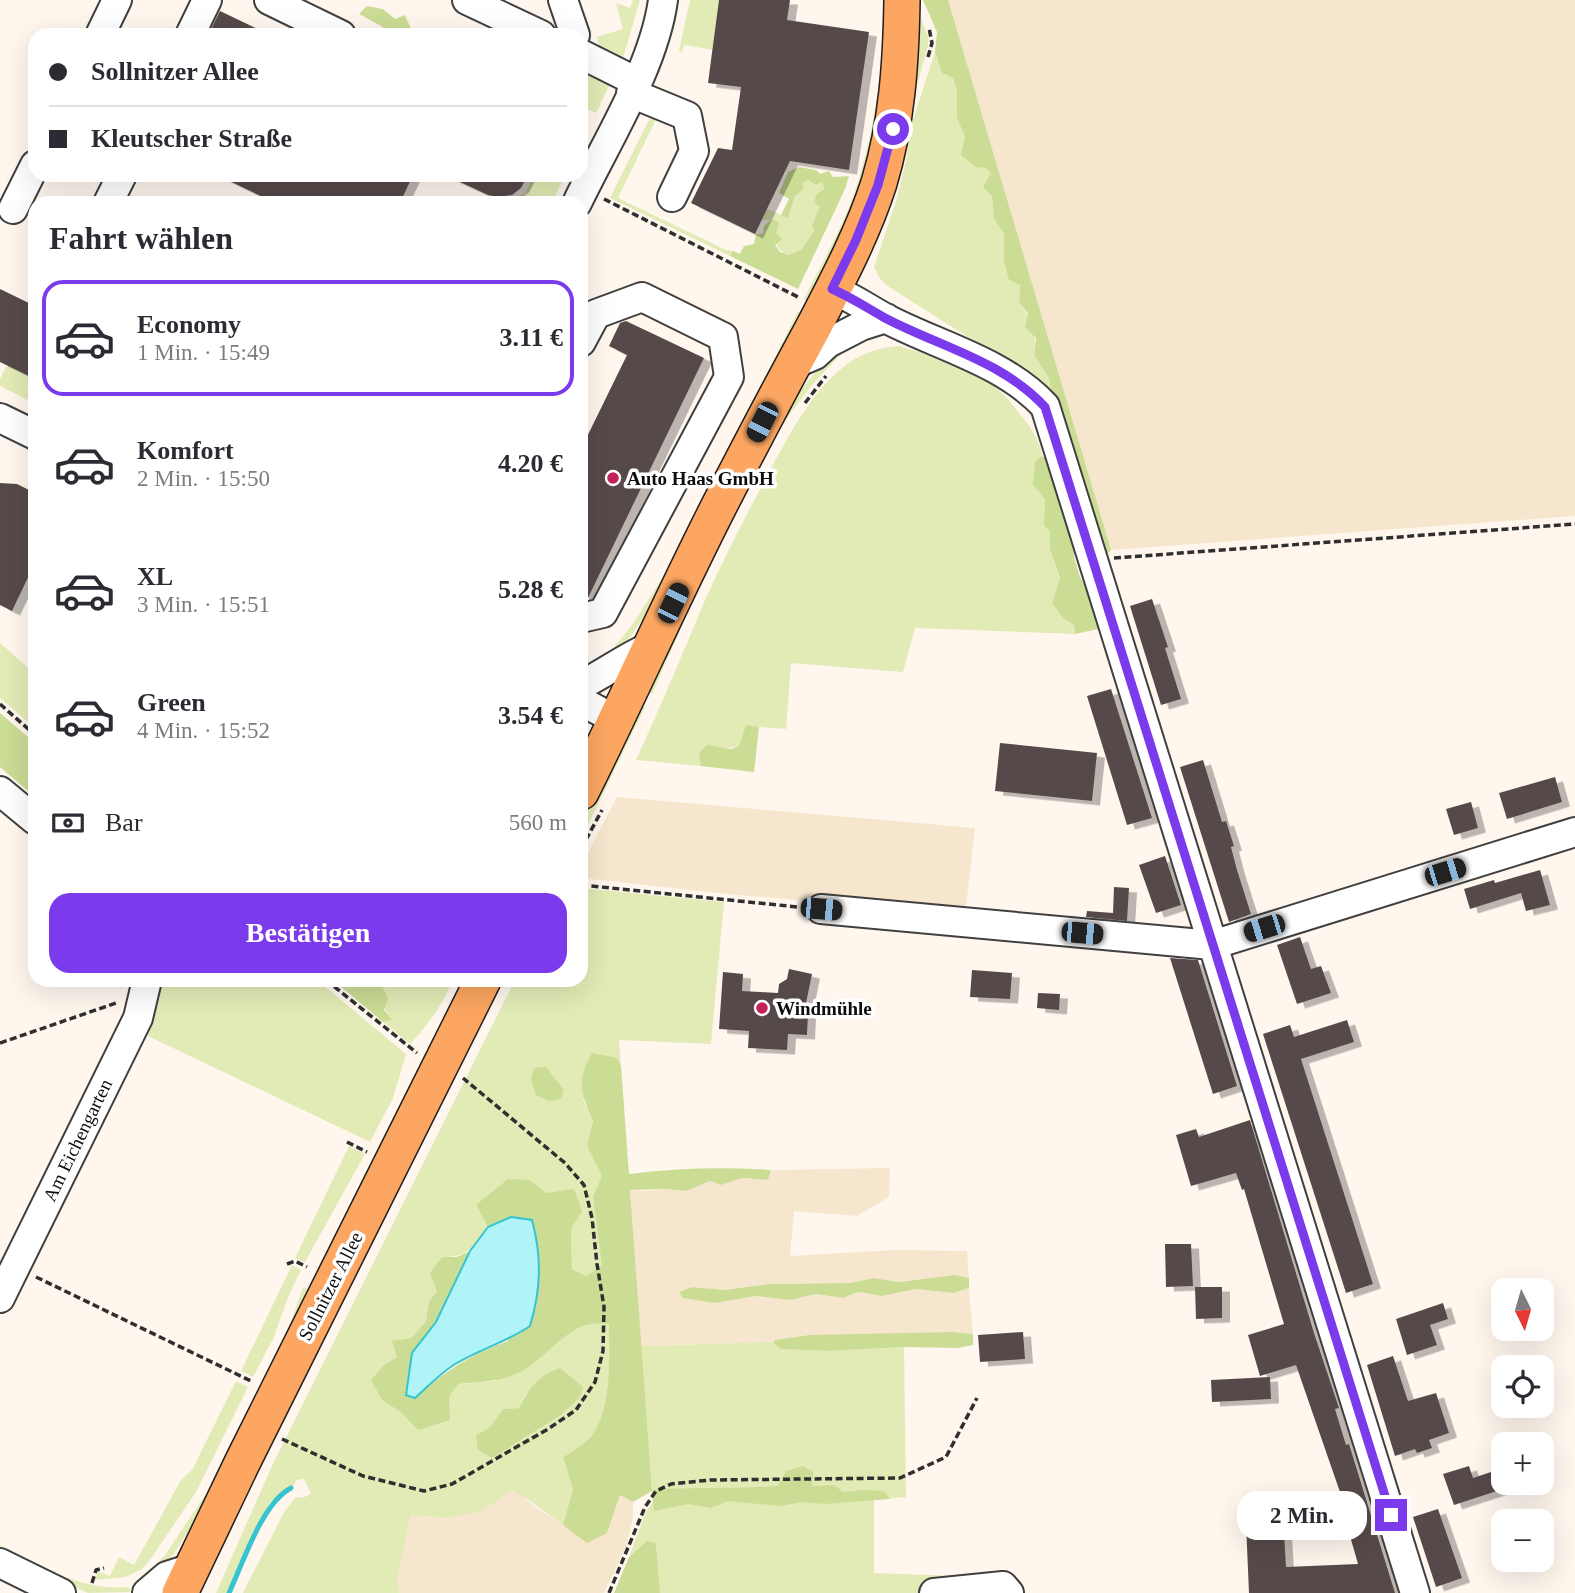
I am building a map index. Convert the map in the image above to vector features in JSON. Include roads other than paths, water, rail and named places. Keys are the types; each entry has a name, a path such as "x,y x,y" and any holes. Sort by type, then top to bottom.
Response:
{"main road":[{"path":"592,800 616,720 717,510 856,240 878,185 893,129 901,59 902,0"},
{"name":"Sollnitzer Allee","path":"186,1580 480,987"}],"street":[{"path":"103,28 117,0"},
{"path":"193,28 207,0"},
{"path":"269,0 327,28"},
{"path":"467,0 526,28"},
{"path":"563,0 573,28"},
{"path":"589,201 651,47 663,0"},
{"path":"588,58 687,116 694,150 672,197"},
{"path":"13,209 28,178"},
{"path":"588,329 596,314 642,297 723,337 729,377 604,613 588,616"},
{"path":"825,303 886,318 991,367 1029,390 1045,407 1415,1593"},
{"path":"794,364 815,355 828,343 861,326 886,318"},
{"path":"0,418 28,432"},
{"path":"588,681 631,655 652,646"},
{"path":"588,705 616,720"},
{"path":"0,791 28,814"},
{"path":"821,909 1212,944 1575,832"},
{"name":"Am Eichengarten","path":"0,1298 138,1018 146,987"},
{"path":"0,1563 61,1593"},
{"path":"148,1593 167,1576 186,1580"},
{"path":"933,1593 1003,1586 1009,1593"}],"water":[{"path":"511,1217 532,1220 535,1234 539,1273 530,1326 452,1366 415,1398 406,1395 412,1353 436,1322 470,1251 488,1227"}],"waterway":[{"path":"229,1593 262,1520 291,1488"}],"place":[{"name":"Auto Haas GmbH","path":"613,478"},
{"name":"Windmühle","path":"762,1008"}]}
